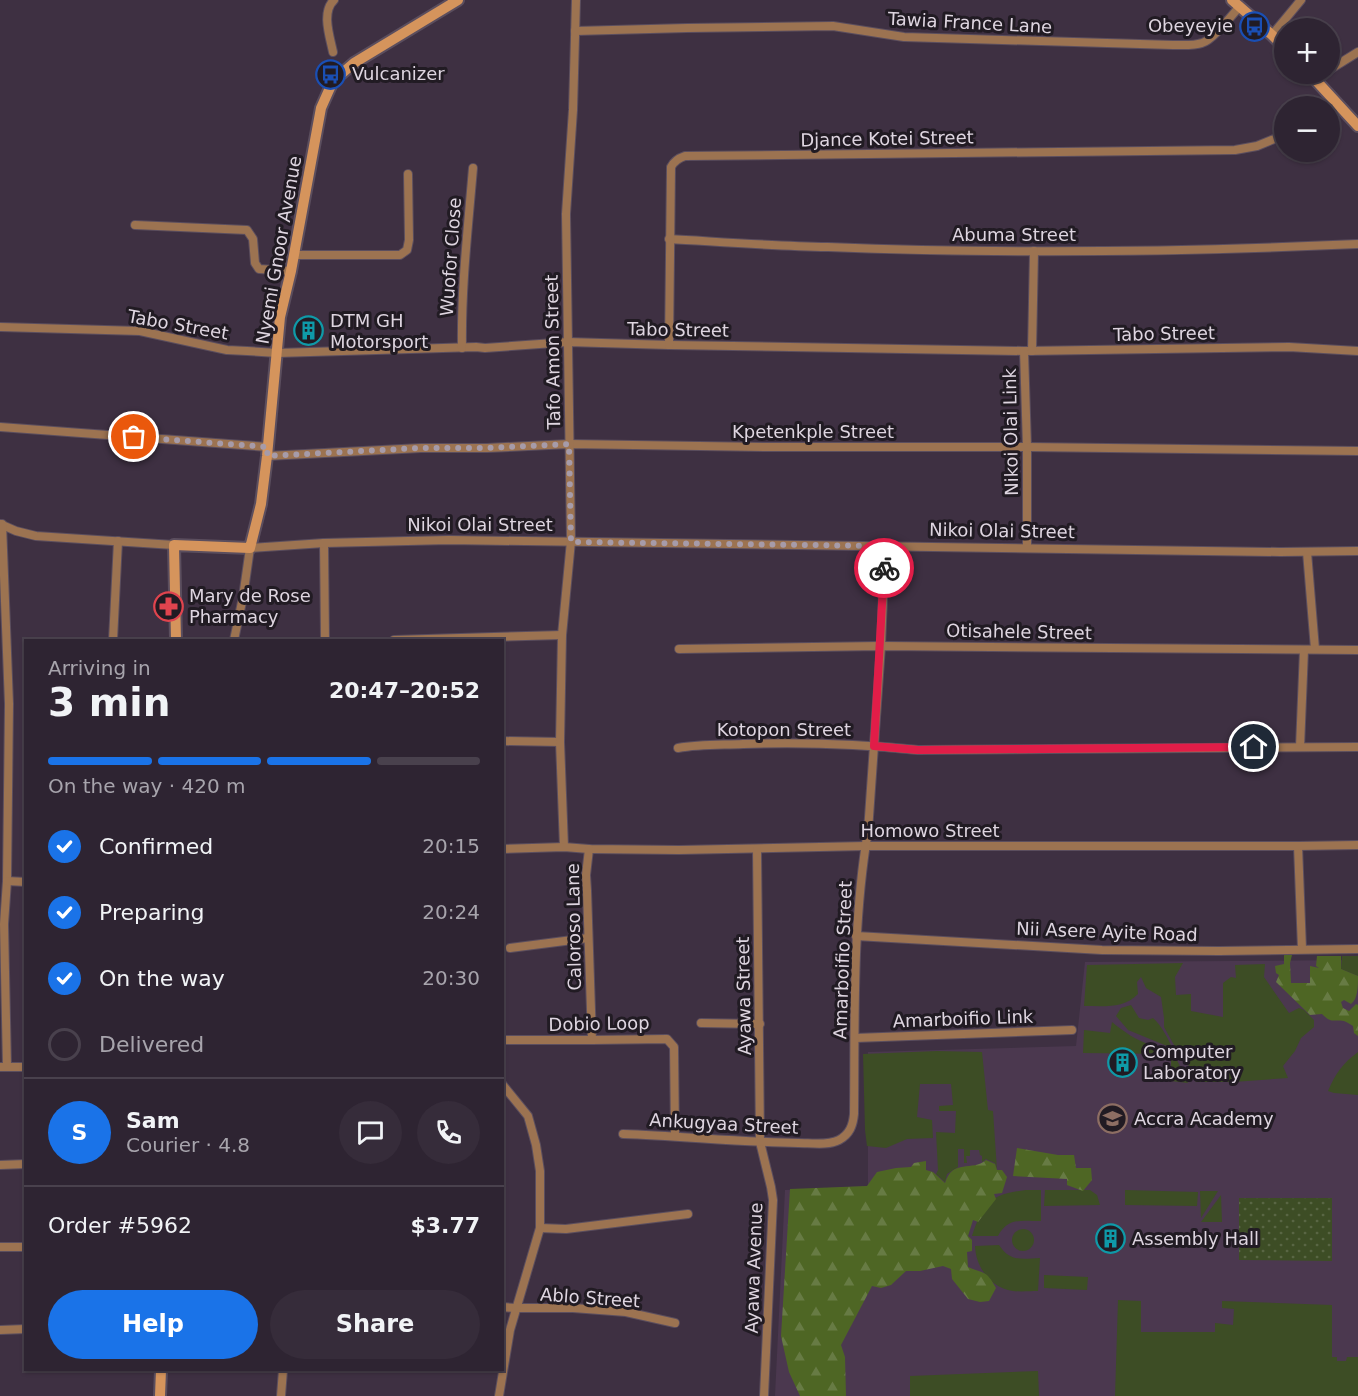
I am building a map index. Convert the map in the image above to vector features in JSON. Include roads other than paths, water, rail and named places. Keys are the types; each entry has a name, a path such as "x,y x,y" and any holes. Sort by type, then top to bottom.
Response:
{"street":[{"path":"333,52 327,11 334,0"},
{"name":"Nyemi Gnoor Avenue","path":"234,639 250,548 261,504 280,317 291,271 321,108 333,81 354,63 458,0"},
{"name":"Tafo Amon Street","path":"564,847 560,742 562,635 571,542 566,214 573,110 576,0"},
{"path":"1236,3 1272,35 1301,0"},
{"name":"Tawia France Lane","path":"575,32 833,26 904,38 1200,44 1211,38 1236,3"},
{"path":"1340,63 1358,52"},
{"path":"1340,112 1358,126"},
{"name":"Djance Kotei Street","path":"669,345 670,166 685,156 1235,150 1257,146 1274,139"},
{"name":"Wuofor Close","path":"462,348 461,305 474,168"},
{"path":"294,255 400,255 407,250 409,240 408,174"},
{"path":"135,225 247,230 253,239 256,267 291,271"},
{"name":"Abuma Street","path":"669,239 827,248 1034,251 1245,249 1358,244"},
{"name":"Nikoi Olai Link","path":"1027,548 1028,351 1034,251"},
{"name":"Tabo Street","path":"0,327 140,331 227,350 277,352 485,348 568,342 1028,351 1289,347 1358,351"},
{"name":"Kpetenkple Street","path":"0,427 268,451 487,448 569,444 1358,451"},
{"path":"1,524 9,704 7,881 2,924 4,1067 24,1067"},
{"name":"Nikoi Olai Street","path":"1,524 36,536 250,548 324,543 448,540 1358,551"},
{"path":"113,639 118,541"},
{"path":"324,543 325,639"},
{"path":"174,545 176,639"},
{"name":"Amarboifio Street","path":"824,1143 839,1140 850,1131 854,1114 856,936 868,831 881,646 885,546"},
{"path":"1307,552 1315,650"},
{"path":"428,639 562,635"},
{"name":"Otisahele Street","path":"679,649 881,646 1358,650"},
{"path":"1300,747 1304,650"},
{"path":"504,741 560,742"},
{"name":"Kotopon Street","path":"678,748 783,743 918,750 1358,747"},
{"name":"Homowo Street","path":"504,849 1358,845"},
{"path":"1298,846 1302,949"},
{"name":"Caloroso Lane","path":"589,849 586,875 592,1041"},
{"name":"Ayawa Street","path":"757,849 760,1142"},
{"path":"7,881 24,882"},
{"name":"Nii Asere Ayite Road","path":"856,936 1102,950 1358,949"},
{"path":"510,948 588,938"},
{"path":"701,1023 760,1024"},
{"name":"Amarboifio Link","path":"855,1038 1072,1030"},
{"name":"Dobio Loop","path":"504,1040 667,1039 674,1047 675,1136"},
{"path":"504,1086 528,1116 540,1171 540,1228 515,1308 504,1366"},
{"name":"Ankugyaa Street","path":"623,1134 760,1142 824,1143"},
{"name":"Ayawa Avenue","path":"760,1142 773,1200 764,1396"},
{"path":"0,1165 24,1164"},
{"path":"540,1228 566,1228 688,1214"},
{"path":"0,1247 24,1247"},
{"name":"Ablo Street","path":"504,1307 573,1308 626,1312 675,1323"},
{"path":"0,1330 24,1329"},
{"path":"160,1396 161,1371"},
{"path":"281,1396 283,1371"},
{"path":"499,1396 503,1371"}],"place":[{"name":"Obeyeyie","path":"1254,26"},
{"name":"Vulcanizer","path":"331,74"},
{"name":"DTM GH Motorsport","path":"309,331"},
{"name":"Mary de Rose Pharmacy","path":"168,606"},
{"name":"Computer Laboratory","path":"1122,1062"},
{"name":"Accra Academy","path":"1113,1119"},
{"name":"Assembly Hall","path":"1111,1239"}]}
